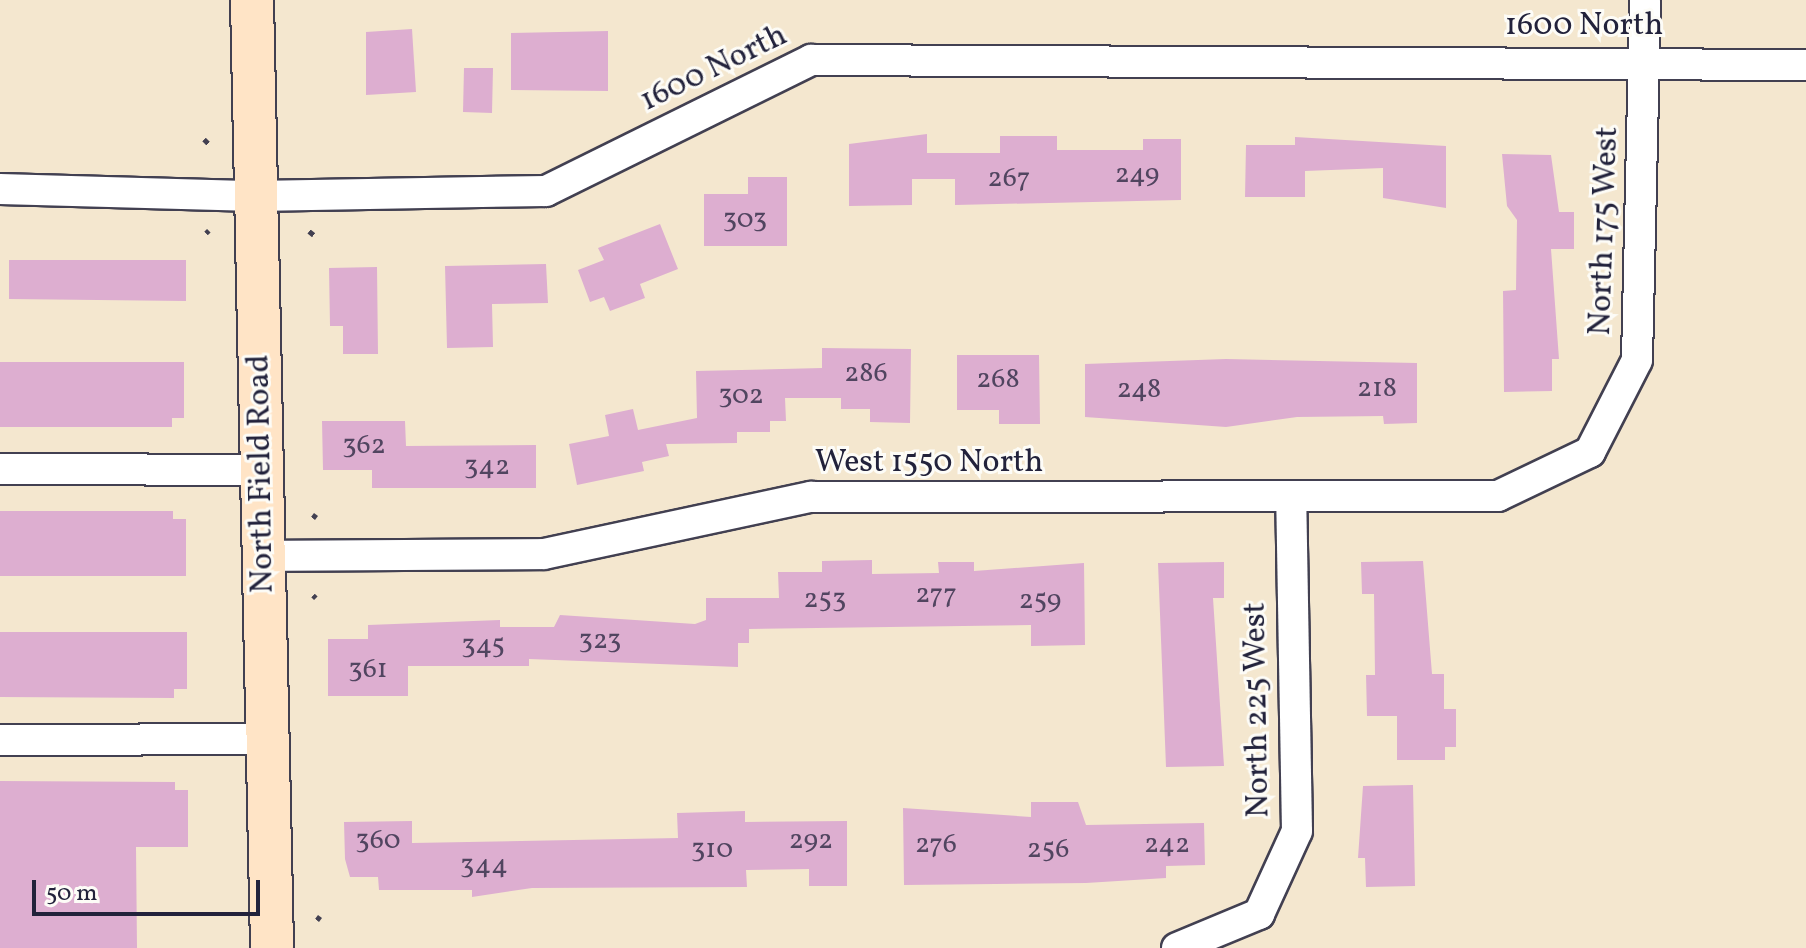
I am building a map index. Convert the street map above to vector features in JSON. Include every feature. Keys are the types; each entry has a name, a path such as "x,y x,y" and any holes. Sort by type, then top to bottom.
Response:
{"street":[{"name":"North Field Road","path":"252,0 272,948"},
{"name":"North 175 West","path":"1590,452 1637,360 1645,0"},
{"name":"1600 North","path":"0,189 255,196 546,191 811,60 1806,65"},
{"name":"West 1550 North","path":"264,556 544,554 811,497 1498,496 1590,452"},
{"path":"0,469 262,470"},
{"name":"North 225 West","path":"1177,948 1259,914 1297,831 1291,498"},
{"path":"0,740 268,739"}],"building":[{"path":"412,29 416,92 366,95 366,32"},
{"path":"608,31 608,91 511,90 511,33"},
{"path":"464,68 493,68 492,113 463,112"},
{"path":"927,134 927,153 1000,153 1000,136 1057,136 1057,150 1143,150 1143,139 1181,139 1181,200 955,205 955,179 912,179 912,205 849,206 849,144"},
{"path":"1295,137 1446,146 1446,208 1383,198 1383,168 1305,171 1305,197 1245,197 1246,145 1295,145"},
{"path":"1502,154 1551,155 1559,212 1574,212 1574,249 1551,249 1559,359 1552,359 1552,391 1504,392 1503,291 1516,290 1517,220 1507,206"},
{"path":"748,177 787,177 787,246 704,246 704,194 748,194"},
{"path":"660,224 678,269 640,284 645,298 610,311 604,297 590,302 578,270 604,260 598,248"},
{"path":"9,260 186,260 186,301 9,299"},
{"path":"546,264 548,303 492,304 493,347 447,348 445,266"},
{"path":"377,267 378,354 343,354 343,326 330,326 329,268"},
{"path":"822,348 911,349 910,423 870,422 870,409 841,409 841,398 785,398 786,421 770,421 770,432 737,432 737,443 666,444 669,456 642,462 644,471 577,485 569,444 609,436 605,415 633,409 638,430 697,418 696,371 822,368"},
{"path":"957,355 1039,355 1040,424 999,424 999,410 957,410"},
{"path":"1226,359 1417,363 1417,423 1384,424 1383,416 1297,417 1226,427 1085,417 1085,364"},
{"path":"0,362 184,362 184,418 172,418 172,427 0,427"},
{"path":"322,421 405,421 406,446 536,445 536,488 372,488 372,470 323,470"},
{"path":"0,511 173,511 173,519 186,519 186,576 0,576"},
{"path":"872,560 872,574 939,573 938,562 974,562 974,571 1084,563 1085,645 1031,646 1031,625 749,629 749,643 738,643 738,667 529,659 529,666 408,666 408,696 328,696 328,639 368,639 368,625 500,620 500,627 554,627 560,615 695,624 706,620 706,598 779,598 778,572 822,572 822,561"},
{"path":"1423,561 1432,674 1444,674 1444,709 1456,709 1456,747 1445,747 1445,760 1397,760 1397,716 1367,716 1366,675 1375,675 1374,594 1362,594 1361,562"},
{"path":"1224,562 1224,598 1213,598 1224,766 1166,767 1158,563"},
{"path":"0,632 187,632 187,689 174,689 174,698 0,697"},
{"path":"0,781 175,782 175,790 188,790 188,847 136,847 137,948 0,948"},
{"path":"1413,785 1415,886 1366,887 1365,858 1358,858 1363,786"},
{"path":"1031,802 1078,802 1086,825 1204,823 1205,865 1166,866 1166,878 1086,883 904,885 903,808 1031,817"},
{"path":"745,811 745,822 847,821 847,886 809,886 809,869 746,870 747,887 532,888 472,897 472,890 379,890 378,877 350,877 345,859 344,822 412,821 412,843 678,838 677,813"}]}
